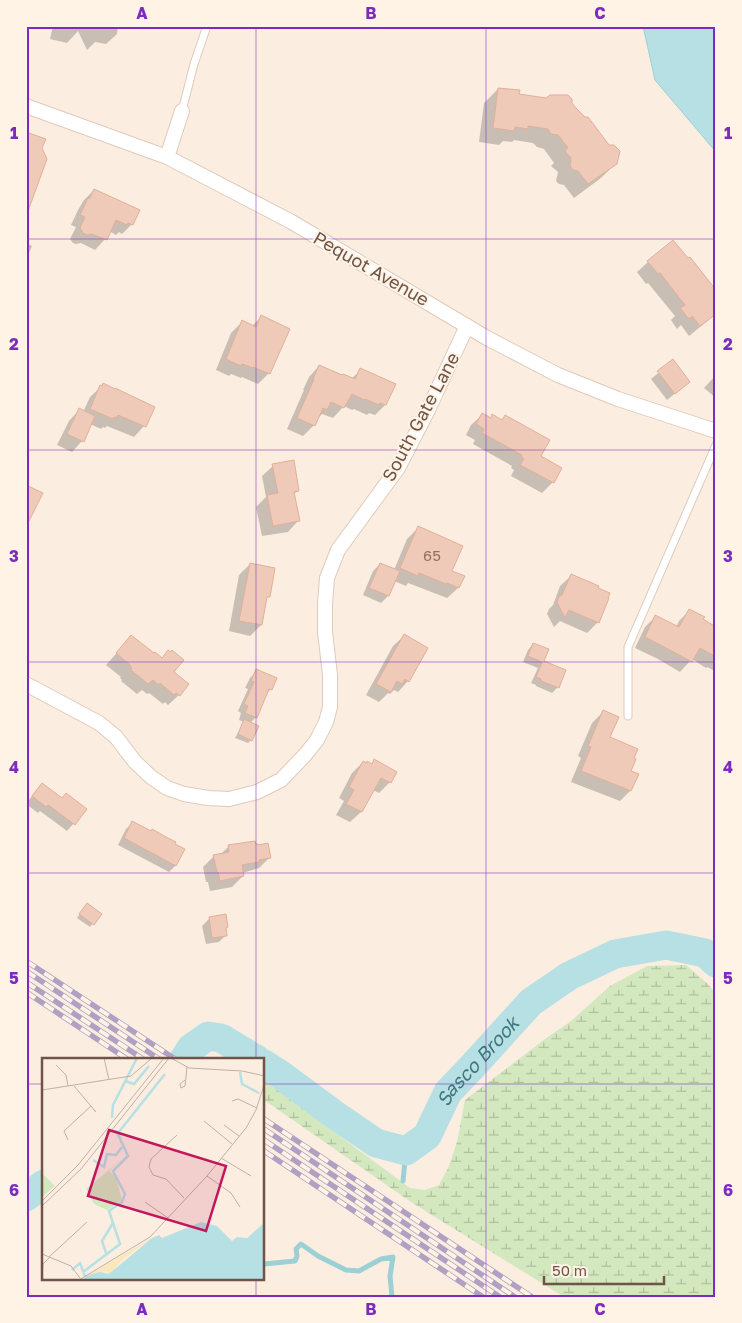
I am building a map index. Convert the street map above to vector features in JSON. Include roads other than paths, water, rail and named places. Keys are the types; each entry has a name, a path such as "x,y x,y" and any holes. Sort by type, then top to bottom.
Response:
{"street":[{"name":"Pequot Avenue","path":"26,106 167,157 290,221 487,338 558,375 618,399 716,431"},
{"path":"167,157 182,111"},
{"name":"South Gate Lane","path":"26,684 99,723 116,737 135,762 166,788 184,794 229,799 257,792 281,780 317,740 326,722 330,707 330,675 325,604 327,578 338,550 398,468 428,410 467,326"}],"lane":[{"path":"182,111 194,64 207,26"},
{"path":"628,716 628,647 716,445"}],"water":[{"path":"643,26 716,26 716,152 655,80"}],"waterway":[{"name":"Sasco Brook","path":"265,1065 376,1143 406,1151 427,1136 448,1092 531,1002 569,976 615,954 666,945 705,953 716,963"},
{"name":"Sasco Brook","path":"185,1058 191,1048 208,1036 221,1038 254,1058"},
{"path":"403,1181 406,1151"},
{"name":"Sasco Brook","path":"26,1197 42,1185"},
{"path":"265,1264 295,1261 297,1256 296,1249 301,1244 318,1256 346,1270 359,1271 381,1259 393,1257 390,1276 392,1297"}],"railway":[{"path":"26,961 173,1058"},
{"path":"26,971 157,1058"},
{"path":"26,982 141,1058"},
{"path":"26,992 125,1058"},
{"path":"265,1120 532,1297"},
{"path":"265,1130 515,1297"},
{"path":"265,1141 500,1297"},
{"path":"265,1152 483,1297"}]}
